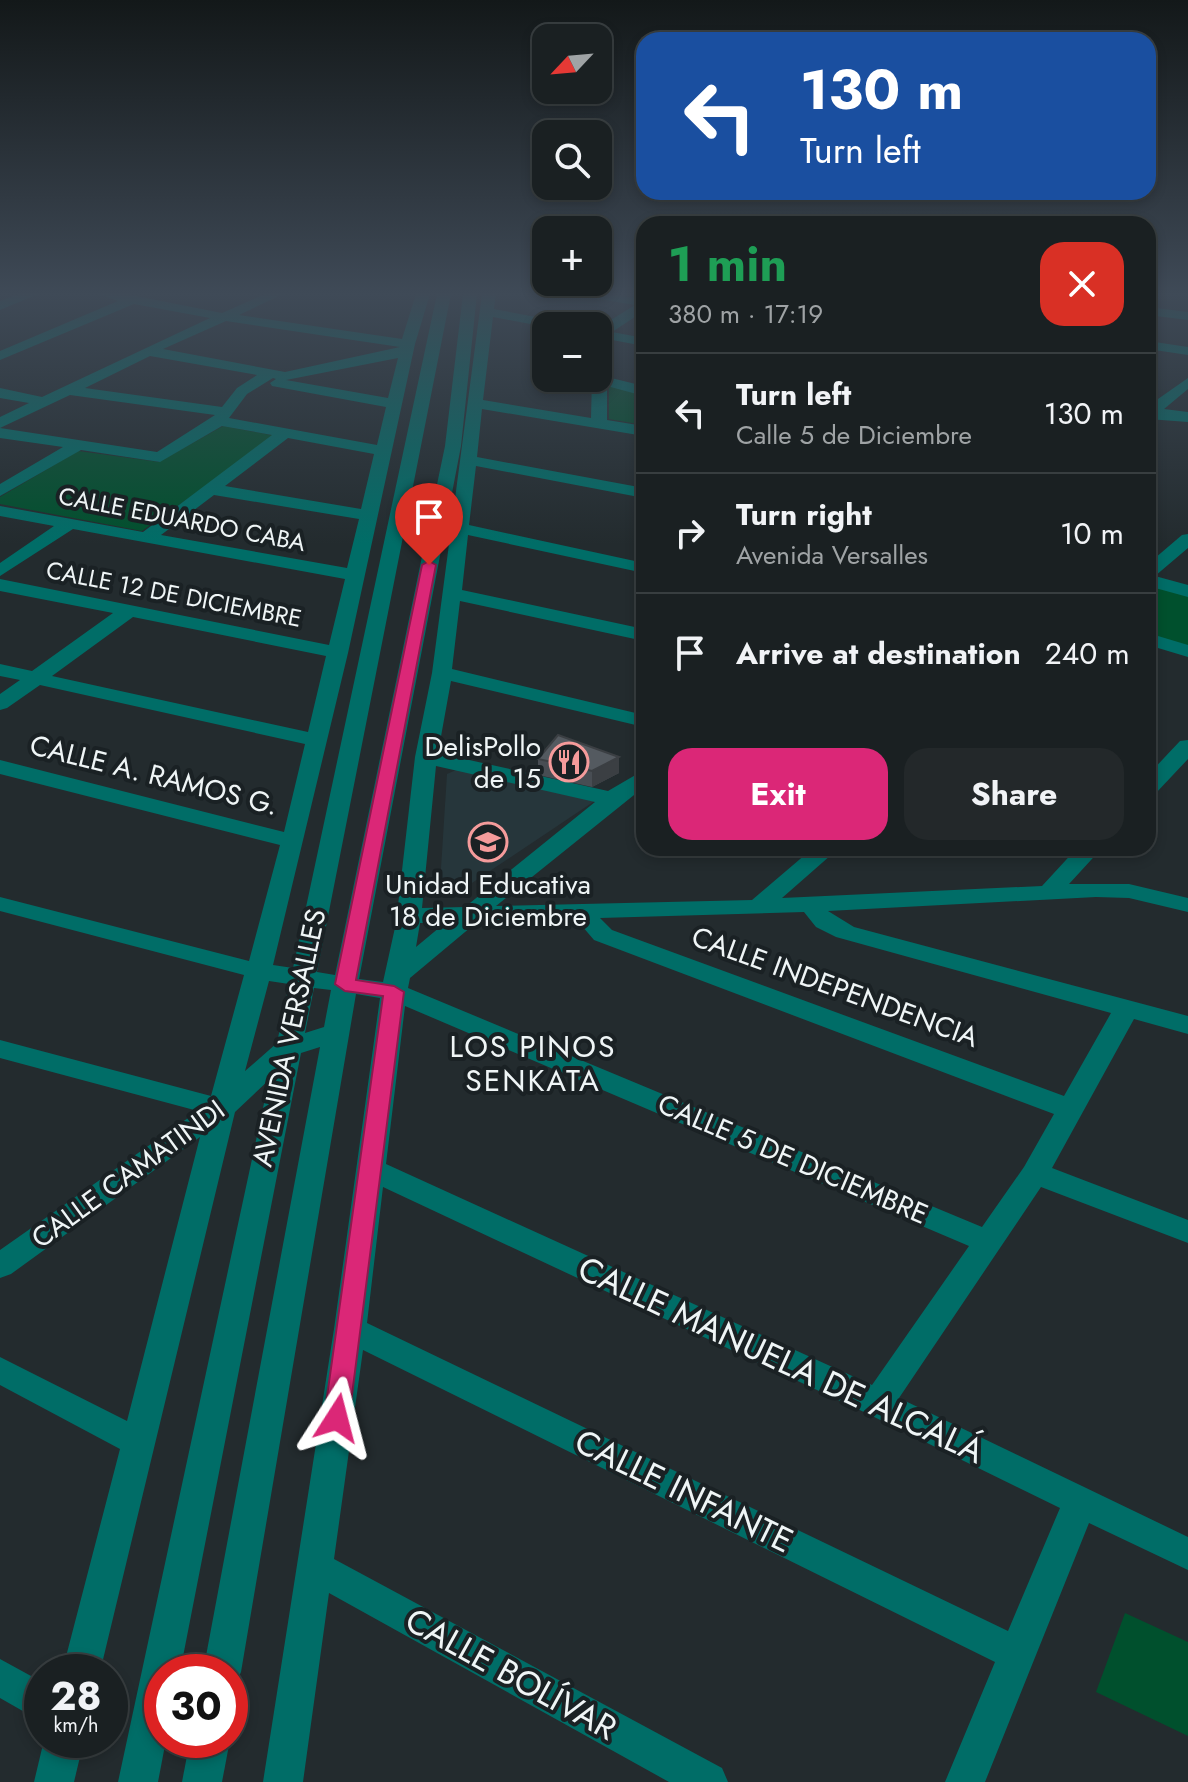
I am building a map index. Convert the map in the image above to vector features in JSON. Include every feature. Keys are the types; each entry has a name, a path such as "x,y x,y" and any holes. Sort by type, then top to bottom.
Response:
{"street":[{"path":"0,423 96,377"},
{"path":"0,433 160,457 222,417 242,391 264,377"},
{"path":"265,377 395,404"},
{"name":"AVENIDA VERSALLES","path":"86,1654 222,1108 293,841 314,740 338,653 401,377"},
{"name":"AVENIDA VERSALLES","path":"138,1782 286,1049 427,377"},
{"name":"AVENIDA VERSALLES","path":"225,1654 345,984 465,377"},
{"name":"AVENIDA VERSALLES","path":"283,1782 350,1329 395,984 409,916 426,757 442,673 452,594 476,377"},
{"path":"1156,408 1188,382"},
{"path":"612,383 636,389"},
{"path":"70,390 222,417 285,433 384,451"},
{"path":"599,422 600,392"},
{"path":"0,393 45,402"},
{"path":"475,403 636,429"},
{"path":"1156,414 1188,417"},
{"path":"147,537 285,433"},
{"path":"0,491 78,445"},
{"path":"468,460 636,492"},
{"path":"210,489 369,516"},
{"name":"CALLE EDUARDO CABA","path":"0,511 228,555 355,575"},
{"path":"0,571 69,524"},
{"path":"460,528 636,566"},
{"path":"1156,566 1188,539"},
{"path":"1156,582 1188,591"},
{"name":"CALLE 12 DE DICIEMBRE","path":"0,585 338,653"},
{"path":"452,594 636,633"},
{"path":"0,704 129,611"},
{"path":"1156,641 1188,651"},
{"path":"0,670 314,740"},
{"path":"442,673 636,719"},
{"path":"1156,780 1188,746"},
{"path":"426,757 612,799"},
{"name":"CALLE A. RAMOS G.","path":"0,767 293,841"},
{"path":"395,984 469,916 636,782"},
{"path":"758,907 818,856"},
{"path":"1047,894 1083,856"},
{"path":"409,916 758,907 1129,891 1188,905"},
{"name":"CALLE 5 DE DICIEMBRE","path":"0,904 258,971 345,984 395,984 989,1242"},
{"path":"813,904 815,913 823,921 845,932 1188,1025"},
{"name":"CALLE INDEPENDENCIA","path":"585,913 603,935 1072,1110"},
{"path":"878,1403 1035,1173 1126,1009"},
{"name":"CALLE CAMATINDI","path":"3,1260 222,1108 286,1049 336,1032"},
{"path":"0,1049 222,1108"},
{"name":"CALLE MANUELA DE ALCALÁ","path":"371,1169 878,1403 1188,1554"},
{"path":"1035,1173 1188,1232"},
{"name":"CALLE INFANTE","path":"350,1329 1017,1654"},
{"path":"0,1370 139,1443"},
{"path":"965,1782 1080,1502"},
{"name":"CALLE BOLÍVAR","path":"314,1566 708,1782"},
{"path":"0,1677 24,1692"},
{"path":"54,1782 60,1758"},
{"path":"202,1782 207,1758"}],"shaded area":[{"name":"Unidad Educativa 18 de Diciembre","path":"463,767 596,800 466,887 440,884 447,774"}],"green space":[{"path":"612,386 636,392 636,424 609,419 609,392 612,392"},
{"path":"223,426 276,436 142,531 0,504 0,497 78,451 159,462"},
{"path":"1156,586 1188,596 1188,647 1156,637"},
{"path":"1125,1613 1188,1642 1188,1736 1096,1692"}],"building":[{"path":"558,735 619,757 592,771 538,759"}],"place":[{"name":"DelisPollo de 15","path":"569,762"},
{"name":"Unidad Educativa 18 de Diciembre","path":"488,842"}],"district":[{"name":"LOS PINOS SENKATA","path":"533,1063"}],"route":[{"path":"337,1418 394,992 345,984 429,565"}]}
